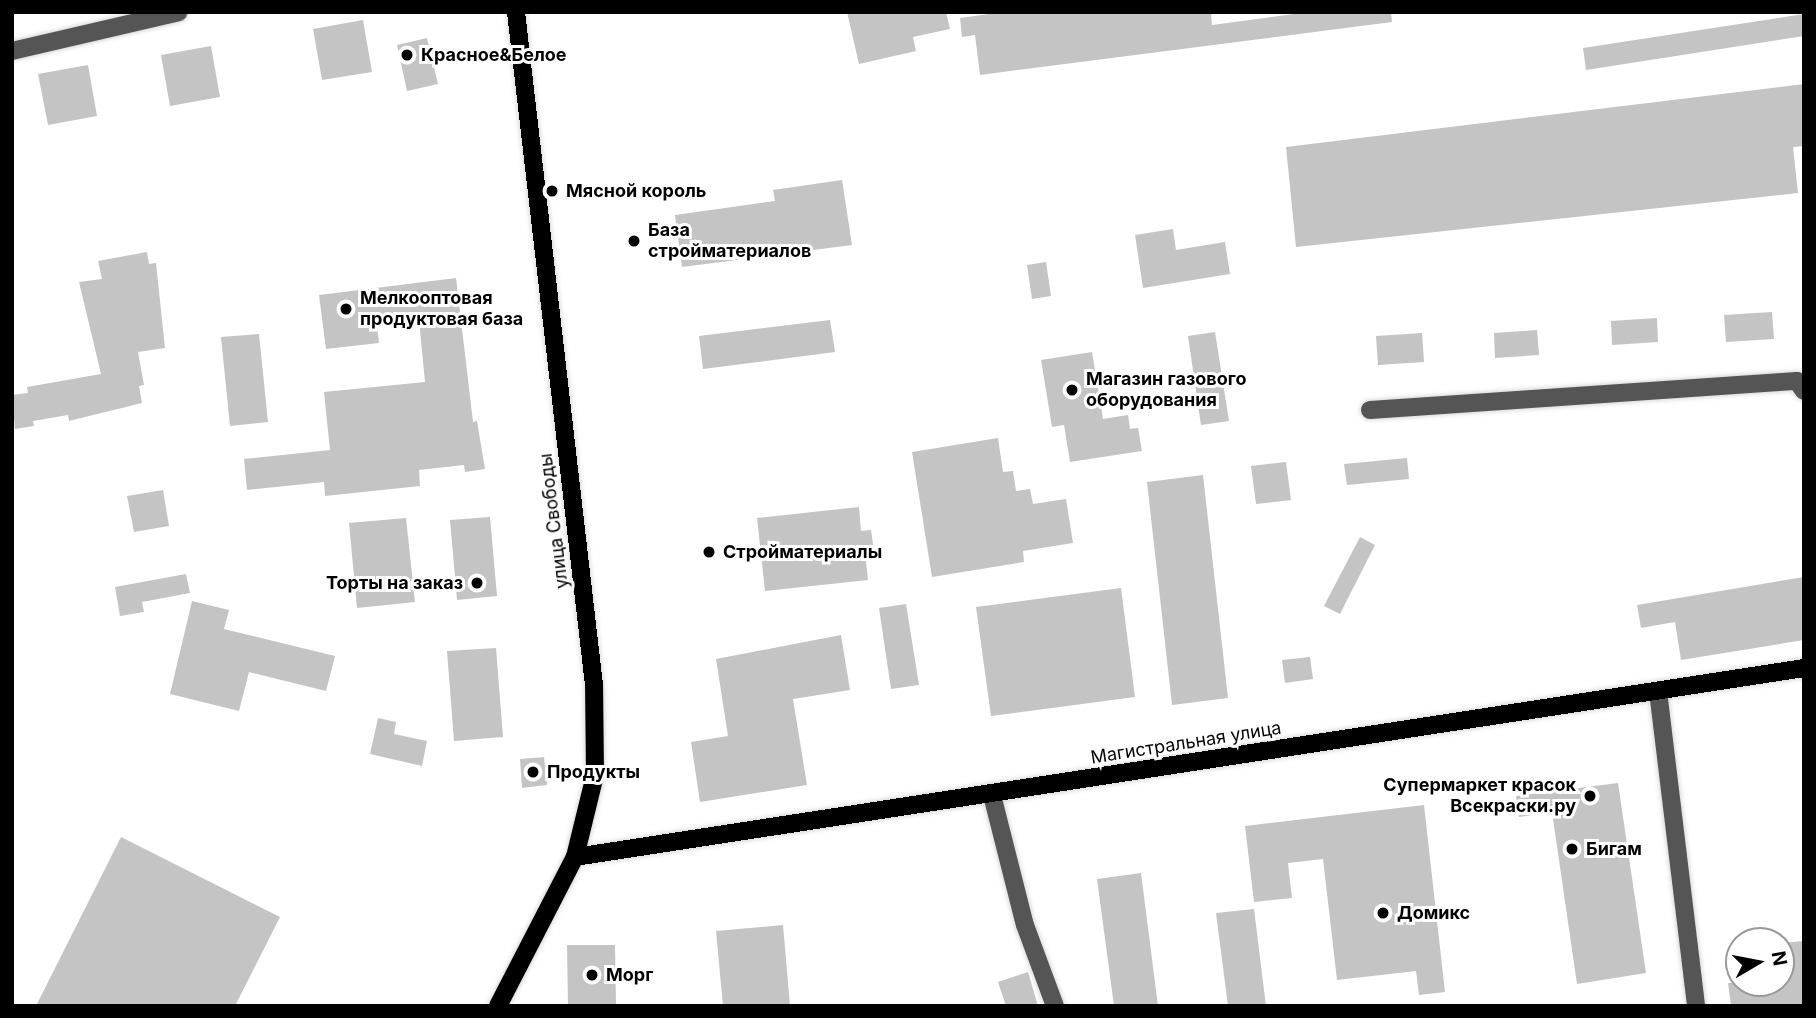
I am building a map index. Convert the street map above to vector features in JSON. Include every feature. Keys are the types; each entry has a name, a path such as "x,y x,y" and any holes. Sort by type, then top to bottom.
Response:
{"main road":[{"name":"улица Свободы","path":"498,1006 575,857 595,775 596,712 516,12"},
{"name":"Магистральная улица","path":"575,857 992,795 1804,668"}],"street":[{"path":"12,51 179,12"},
{"path":"1370,411 1797,381 1804,391"},
{"path":"1658,691 1696,1006"},
{"path":"992,795 1025,925 1055,1006"}],"building":[{"path":"847,12 946,12 950,29 913,37 916,51 859,64"},
{"path":"1004,12 1211,12 1212,25 1308,12 1391,12 1392,22 980,75 975,35 962,37 960,18"},
{"path":"1804,14 1804,36 1586,70 1583,48"},
{"path":"363,20 372,72 322,80 313,29"},
{"path":"427,38 438,84 407,91 397,45"},
{"path":"211,46 220,97 170,106 161,55"},
{"path":"88,65 97,116 48,125 38,74"},
{"path":"1804,84 1804,146 1793,147 1798,193 1296,247 1286,147"},
{"path":"842,180 852,245 682,267 675,215 775,201 773,190"},
{"path":"1173,229 1176,250 1225,242 1230,274 1143,288 1135,235"},
{"path":"147,252 149,264 156,263 165,348 138,352 144,385 139,386 142,403 69,421 68,415 33,421 34,426 15,429 12,395 28,393 27,387 101,374 79,282 102,279 98,261"},
{"path":"1046,262 1051,296 1032,299 1027,265"},
{"path":"456,278 473,422 477,421 485,469 465,472 464,465 419,470 420,486 325,496 324,482 247,490 244,459 330,450 324,392 425,382 419,320 377,325 379,343 326,349 319,295"},
{"path":"1772,312 1774,339 1726,342 1724,315"},
{"path":"1657,318 1658,342 1612,345 1611,321"},
{"path":"830,320 835,352 703,369 699,336"},
{"path":"1537,330 1539,355 1495,358 1494,333"},
{"path":"1215,332 1229,421 1201,425 1188,336"},
{"path":"1422,333 1424,362 1378,365 1376,336"},
{"path":"259,334 268,422 230,426 221,337"},
{"path":"1092,352 1103,419 1128,415 1130,429 1138,428 1142,451 1070,462 1064,425 1052,427 1041,360"},
{"path":"998,438 1003,472 1013,471 1016,491 1030,489 1033,504 1066,499 1073,543 1023,551 1024,562 932,577 912,452"},
{"path":"1407,458 1409,479 1347,485 1344,464"},
{"path":"1286,462 1291,500 1256,504 1251,466"},
{"path":"1203,475 1228,698 1172,705 1147,482"},
{"path":"163,490 169,526 134,532 127,496"},
{"path":"859,507 861,531 871,530 874,551 865,552 868,580 765,591 757,518"},
{"path":"490,517 497,596 457,600 450,520"},
{"path":"406,518 415,602 357,608 349,523"},
{"path":"1360,537 1375,545 1340,614 1324,606"},
{"path":"186,574 190,593 142,602 144,612 120,616 115,587"},
{"path":"1804,577 1804,640 1681,660 1675,622 1641,628 1637,605"},
{"path":"1121,588 1135,697 991,716 976,607"},
{"path":"192,601 229,610 224,629 335,656 326,691 249,672 239,711 170,694"},
{"path":"906,604 919,685 891,689 879,608"},
{"path":"841,635 850,690 793,699 807,785 700,802 691,742 728,736 716,659"},
{"path":"496,648 503,737 454,741 447,651"},
{"path":"1310,657 1313,679 1285,683 1282,660"},
{"path":"378,718 396,722 394,734 427,741 422,766 370,754"},
{"name":"Продукты","path":"544,757 547,785 522,788 520,759"},
{"path":"1618,783 1646,973 1577,984 1552,812 1519,817 1516,796"},
{"path":"1424,805 1445,992 1419,995 1416,971 1337,980 1323,859 1288,863 1292,898 1254,902 1245,826"},
{"path":"121,837 280,917 235,1006 36,1006"},
{"path":"1141,873 1158,1006 1114,1006 1097,879"},
{"path":"1254,909 1266,1006 1228,1006 1216,913"},
{"path":"783,925 790,1006 723,1006 716,931"},
{"path":"1804,941 1804,1006 1731,1006 1730,997 1795,997 1795,942"},
{"name":"Морг","path":"567,945 615,945 616,1006 568,1006"},
{"path":"1028,972 1038,1006 1006,1006 998,982"}],"place":[{"name":"Красное&Белое","path":"407,55"},
{"name":"Мясной король","path":"552,191"},
{"name":"База стройматериалов","path":"634,241"},
{"name":"Мелкооптовая продуктовая база","path":"346,309"},
{"name":"Магазин газового оборудования","path":"1072,390"},
{"name":"Стройматериалы","path":"709,552"},
{"name":"Торты на заказ","path":"477,583"},
{"name":"Продукты","path":"533,772"},
{"name":"Супермаркет красок Всекраски.ру","path":"1590,796"},
{"name":"Бигам","path":"1572,849"},
{"name":"Домикс","path":"1383,913"},
{"name":"Морг","path":"592,975"}]}
